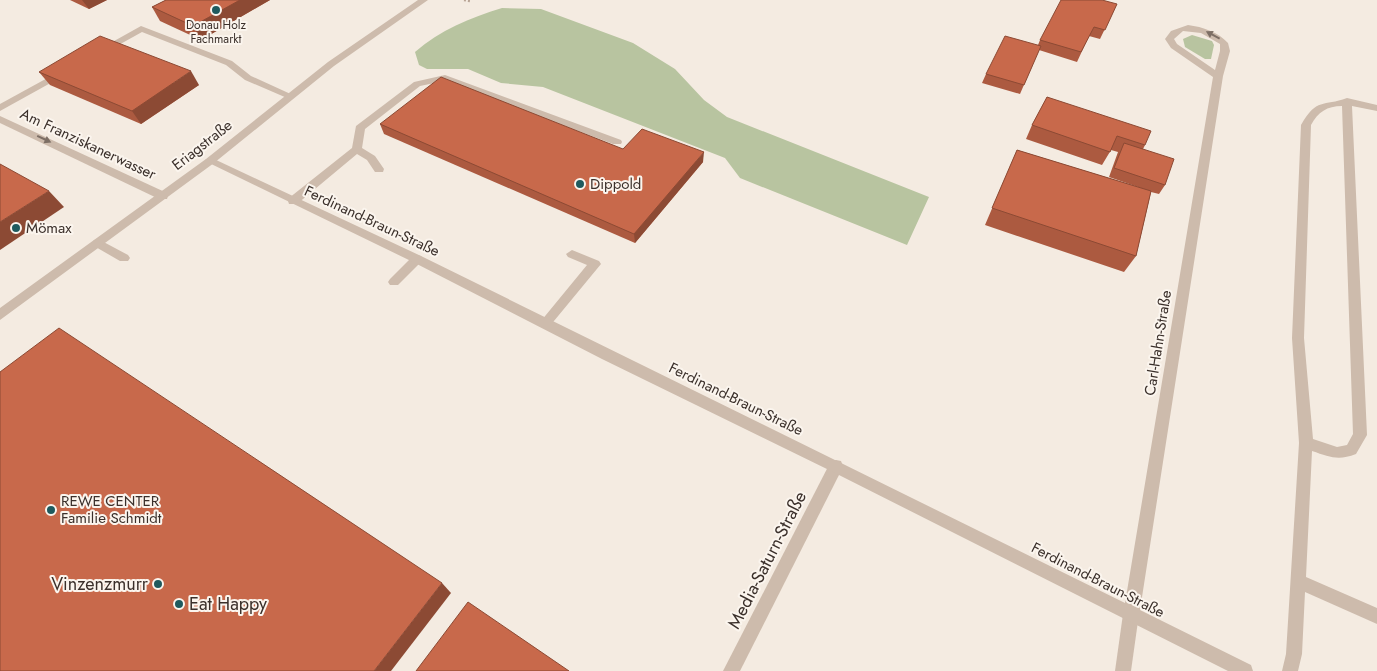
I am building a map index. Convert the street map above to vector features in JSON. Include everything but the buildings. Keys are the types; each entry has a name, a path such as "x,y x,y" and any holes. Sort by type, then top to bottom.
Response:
{"street":[{"name":"Eriagstraße","path":"0,315 210,161 331,64 424,0"},
{"name":"Carl-Hahn-Straße","path":"1123,671 1218,76 1225,52 1224,43 1216,36 1192,28 1181,29 1172,33 1169,39 1174,46 1218,76"},
{"path":"91,57 141,29 229,63 248,78 290,96"},
{"path":"0,108 75,66"},
{"path":"293,201 357,149 360,128 389,104 417,84 445,78 617,142"},
{"path":"1306,443 1337,453 1351,450 1360,435 1347,101"},
{"path":"1290,671 1294,654 1306,443 1298,338 1306,125 1311,113 1331,103 1347,101 1377,108"},
{"name":"Am Franziskanerwasser","path":"0,119 163,196"},
{"path":"357,149 371,158 379,169"},
{"name":"Ferdinand-Braun-Straße","path":"210,161 417,260 836,466 1245,671"},
{"path":"98,243 124,258"},
{"path":"545,324 594,264 572,254"},
{"path":"394,282 417,260"},
{"name":"Media-Saturn-Straße","path":"731,671 836,466"},
{"path":"1298,581 1377,616"}],"path":[{"path":"464,0 470,1"}],"green space":[{"path":"502,8 541,9 633,43 675,69 704,100 727,117 929,197 907,245 740,178 725,158 543,87 501,83 468,69 427,69 419,65 415,52 435,37 478,16"},
{"path":"1192,35 1212,41 1214,45 1211,59 1205,59 1185,47 1183,39"}],"place":[{"name":"Donau Holz Fachmarkt","path":"216,10"},
{"name":"Dippold","path":"580,184"},
{"name":"Mömax","path":"16,228"},
{"name":"REWE CENTER Familie Schmidt","path":"51,510"},
{"name":"Vinzenzmurr","path":"158,584"},
{"name":"Eat Happy","path":"179,604"}]}
